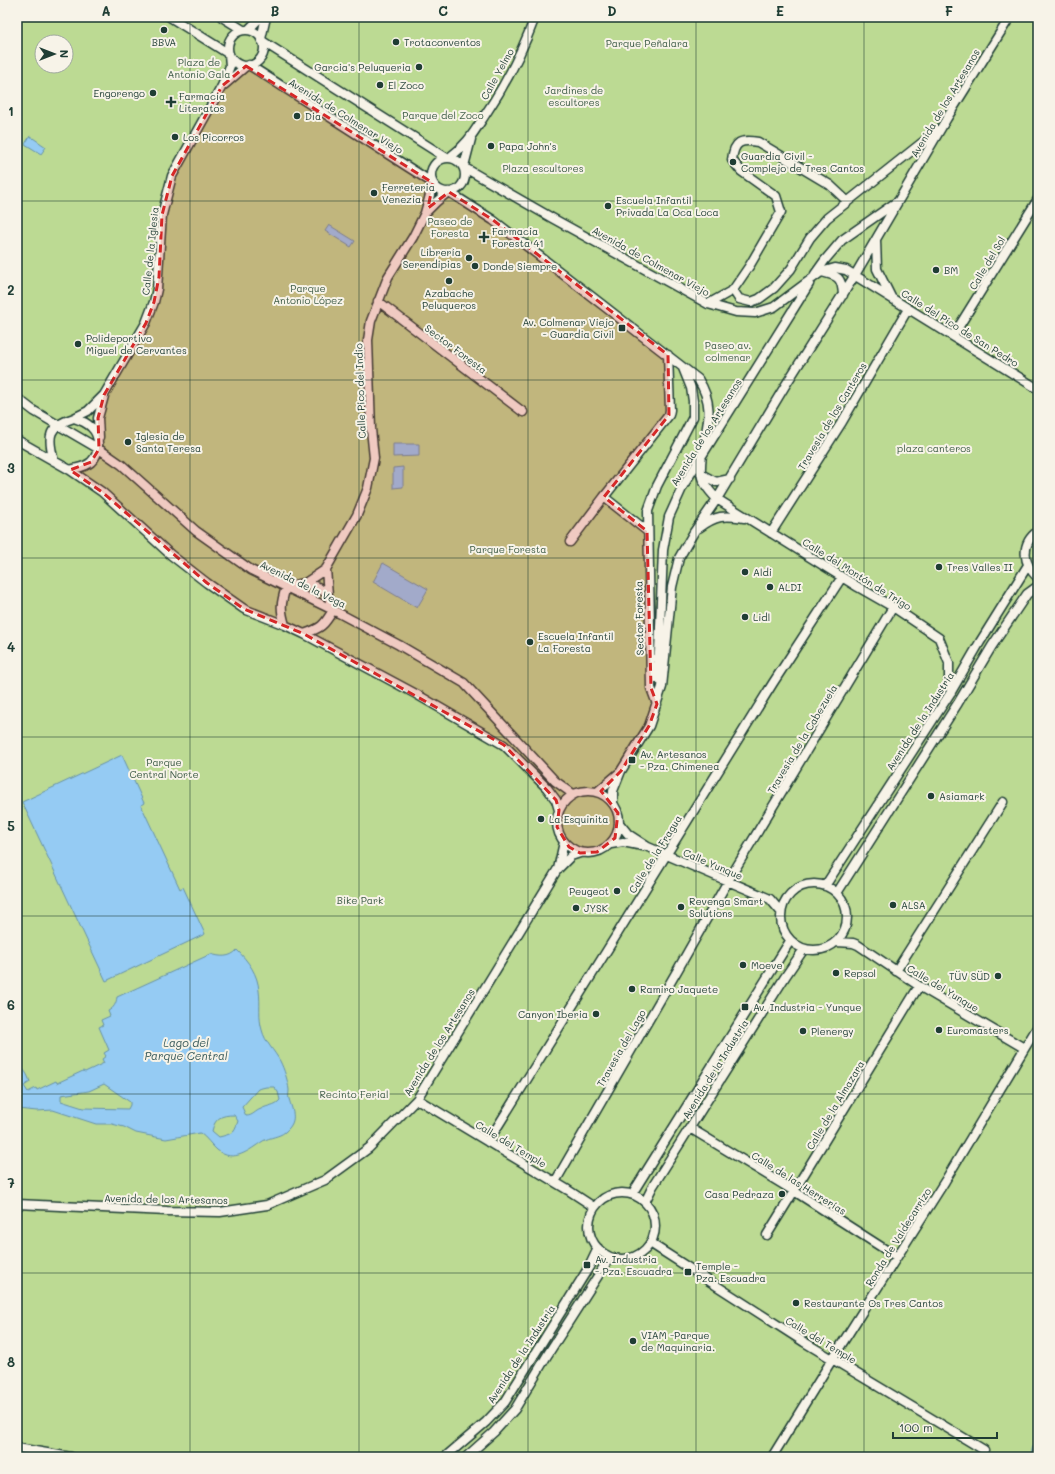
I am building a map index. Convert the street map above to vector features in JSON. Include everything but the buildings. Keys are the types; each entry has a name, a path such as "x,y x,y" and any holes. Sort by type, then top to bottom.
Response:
{"street":[{"path":"170,17 229,54 236,63 248,66 254,64 261,57 263,52 262,40 266,17"},
{"path":"222,17 245,30 253,31 262,40"},
{"path":"229,54 228,49 230,38 234,34 245,30 261,17"},
{"name":"Calle Yelmo","path":"471,138 499,94 524,48 535,17"},
{"name":"Avenida de los Artesanos","path":"613,804 613,791 621,771 649,726 662,687 674,578 679,558 694,532 730,479 781,392 843,295 898,200 1010,17"},
{"name":"Avenida de Colmenar Viejo","path":"262,40 447,157"},
{"name":"Calle de la Iglesia","path":"58,424 88,411 104,395 146,323 154,302 159,277 162,215 172,176 222,86 230,66 229,54"},
{"name":"Calle de la Iglesia","path":"222,86 248,66"},
{"name":"Avenida de Colmenar Viejo","path":"248,66 433,184"},
{"path":"733,290 739,299 751,302 759,299 774,288 791,268 810,238 827,218 942,127"},
{"path":"471,138 458,151 438,160 434,165 431,174 433,184 440,190 449,192 493,220 698,379 705,391 709,415 701,474 707,488 717,499"},
{"path":"449,192 457,190 463,184 466,176 464,167 471,138"},
{"path":"708,304 733,290 750,265 781,212 776,196 741,171 732,160 733,150 738,143 747,140 758,142 830,185 847,201"},
{"path":"447,157 458,160 464,167"},
{"name":"Avenida de Colmenar Viejo","path":"464,167 552,218 708,304 736,312 755,313 774,307 821,272 834,268 846,270 855,275"},
{"name":"Calle Pico del Indio","path":"286,588 305,583 326,569 357,515 368,488 374,458 371,429 368,340 371,321 388,277 413,237 425,213 433,184"},
{"name":"Calle Pico del Indio","path":"425,213 449,192"},
{"name":"Calle del Sol","path":"953,336 1038,199"},
{"name":"Avenida de los Artesanos","path":"657,704 663,550 669,517 683,486 811,280 825,260 842,240 898,200"},
{"name":"Calle del Pico de San Pedro","path":"876,240 877,269 891,298"},
{"path":"821,272 836,276 843,284 843,295"},
{"name":"Calle del Pico de San Pedro","path":"855,275 1038,389"},
{"name":"Sector Foresta","path":"378,302 522,412"},
{"name":"Travesía de los Canteros","path":"771,533 842,422 908,308"},
{"path":"570,542 669,415 668,355"},
{"name":"Sector Foresta","path":"657,704 651,688 647,531 648,511 652,496 693,416 691,388 683,367"},
{"name":"Calle de la Iglesia","path":"99,449 98,418 104,395"},
{"name":"Avenida de la Vega","path":"17,398 122,464 196,531 251,570 333,610 399,645 464,683 550,775 573,794"},
{"path":"70,470 82,467 91,462 99,449 96,434 92,428 74,418"},
{"path":"54,461 50,446 50,435 58,424"},
{"path":"17,440 70,470 102,492 171,555 244,609 304,634 416,694 504,745 547,788 556,800 559,810"},
{"path":"701,474 716,482 730,479"},
{"path":"604,497 647,531"},
{"name":"Calle del Montón de Trigo","path":"717,499 893,607 939,638 949,663 951,692"},
{"path":"694,532 711,519 728,516 747,518"},
{"path":"1038,531 1030,539 1026,552 1028,565 1038,578"},
{"name":"Avenida de la Industria","path":"825,886 951,692 978,645 1028,565"},
{"path":"304,634 325,624 333,610 328,595 326,569"},
{"name":"Calle de la Fragua","path":"488,1142 773,683 842,577"},
{"path":"305,583 318,586 328,595"},
{"path":"837,893 958,703 992,646 1027,594 1038,586"},
{"path":"285,625 281,613 281,602 286,588"},
{"name":"Travesía de la Cabezuela","path":"728,882 893,607"},
{"name":"Avenida de los Artesanos","path":"597,792 621,771"},
{"path":"585,791 597,792 606,797 613,804 618,813 619,823 615,838 604,849 597,852 580,853 564,842 559,835 557,818 559,810 567,798 573,794 585,791"},
{"path":"896,971 1003,802"},
{"name":"Calle Yunque","path":"619,823 628,834 648,847"},
{"name":"Avenida de los Artesanos","path":"557,870 564,842"},
{"name":"Calle Yunque","path":"610,844 623,842 648,847 770,899 786,899"},
{"name":"Avenida de los Artesanos","path":"17,1204 220,1212 267,1204 325,1180 369,1148 417,1099 557,870 571,856 580,853"},
{"name":"Travesía del Lago","path":"555,1182 728,882"},
{"path":"814,884 825,886 837,893 843,901 847,919 845,929 837,942 827,948 816,951 797,946 790,941 784,933 781,923 781,912 786,899 794,890 803,886 814,884"},
{"name":"Calle Yunque","path":"770,899 781,912"},
{"name":"Calle del Yunque","path":"845,929 853,943 919,986 1024,1048"},
{"name":"Avenida de la Industria","path":"632,1194 790,941"},
{"name":"Calle del Yunque","path":"837,942 853,943"},
{"name":"Avenida de la Industria","path":"645,1202 653,1186 785,977 805,949"},
{"name":"Calle de la Almazara","path":"766,1235 919,986"},
{"name":"Ronda de Valdecarrizo","path":"772,1457 945,1181 1038,1026"},
{"name":"Calle del Temple","path":"417,1099 594,1207"},
{"name":"Calle de las Herrerías","path":"690,1128 794,1191 897,1257"},
{"path":"621,1193 632,1194 645,1202 651,1211 654,1222 654,1232 650,1243 642,1251 633,1257 622,1259 610,1257 598,1248 592,1239 589,1228 590,1217 594,1207 611,1194 621,1193"},
{"name":"Calle del Temple","path":"650,1243 804,1342 833,1358 984,1450"},
{"name":"Avenida de la Industria","path":"445,1457 486,1422 505,1402 589,1267 598,1248"},
{"path":"466,1457 494,1432 515,1409 610,1257"},
{"path":"17,1448 71,1457"}],"highlighted area":[{"path":"246,66 433,183 428,208 449,192 493,220 668,355 669,415 604,497 647,531 651,688 657,704 649,726 621,771 601,791 618,813 615,838 597,852 580,853 569,847 557,827 559,810 556,800 504,745 304,634 244,609 207,583 102,492 70,470 91,462 99,449 98,418 104,395 146,323 154,302 159,277 162,215 172,176 222,86"}],"green space":[{"path":"17,17 1038,17 1038,1457 17,1457"}],"water":[{"path":"30,136 46,147 41,154 25,144"},
{"path":"329,225 355,241 351,247 325,231"},
{"path":"393,444 419,444 419,456 393,457"},
{"path":"403,467 403,487 393,488 393,468"},
{"path":"383,563 428,589 417,608 373,582"},
{"path":"122,755 144,803 141,805 180,889 183,887 205,934 106,981 22,802"},
{"name":"Lago del Parque Central","path":"237,950 249,963 257,979 260,996 260,1020 263,1034 280,1061 287,1079 293,1120 292,1124 285,1132 263,1141 241,1154 229,1156 217,1150 200,1133 166,1139 136,1133 124,1127 112,1124 96,1124 53,1110 37,1111 17,1109 17,1065 24,1070 28,1077 30,1082 24,1086 28,1092 36,1088 37,1090 56,1081 57,1083 104,1063 102,1059 106,1056 104,1053 109,1050 99,1027 103,1025 101,1020 110,1016 108,1011 114,1006 117,997 211,954 228,956","holes":["104,1084 130,1102 128,1109 83,1108 61,1101 61,1095 89,1091","274,1087 278,1092 280,1100 246,1116 242,1107 258,1089","234,1115 238,1121 235,1129 229,1134 219,1137 212,1131 215,1123 219,1118"]}],"waterway":[{"path":"1031,1457 1033,1448 1038,1438"}],"place":[{"name":"BBVA","path":"164,30"},
{"name":"Trotaconventos","path":"396,42"},
{"name":"Garcia's Peluqueria","path":"419,67"},
{"name":"El Zoco","path":"380,85"},
{"name":"Engorengo","path":"153,93"},
{"name":"Farmacia Literatos","path":"171,102"},
{"name":"Dia","path":"297,116"},
{"name":"Los Picorros","path":"175,137"},
{"name":"Papa John's","path":"491,146"},
{"name":"Guardia Civil - Complejo de Tres Cantos","path":"733,162"},
{"name":"Ferreteria Venezia","path":"374,193"},
{"name":"Escuela Infantil Privada La Oca Loca","path":"608,206"},
{"name":"Farmacia Foresta 41","path":"484,237"},
{"name":"Librería Serendipias","path":"469,258"},
{"name":"Donde Siempre","path":"475,266"},
{"name":"BM","path":"936,270"},
{"name":"Azabache Peluqueros","path":"449,281"},
{"name":"Av. Colmenar Viejo - Guardia Civil","path":"622,328"},
{"name":"Polideportivo Miguel de Cervantes","path":"78,344"},
{"name":"Iglesia de Santa Teresa","path":"128,442"},
{"name":"Tres Valles II","path":"939,567"},
{"name":"Aldi","path":"745,572"},
{"name":"ALDI","path":"770,587"},
{"name":"Lidl","path":"745,617"},
{"name":"Escuela Infantil La Foresta","path":"530,642"},
{"name":"Av. Artesanos - Pza. Chimenea","path":"632,760"},
{"name":"Asiamark","path":"931,796"},
{"name":"La Esquinita","path":"541,819"},
{"name":"Peugeot","path":"617,891"},
{"name":"ALSA","path":"893,905"},
{"name":"Revenga Smart Solutions","path":"681,907"},
{"name":"JYSK","path":"576,908"},
{"name":"Moeve","path":"743,965"},
{"name":"Repsol","path":"836,973"},
{"name":"TÜV SÜD","path":"998,976"},
{"name":"Ramiro Jaquete","path":"632,989"},
{"name":"Av. Industria - Yunque","path":"745,1007"},
{"name":"Canyon Iberia","path":"596,1014"},
{"name":"Euromasters","path":"939,1030"},
{"name":"Plenergy","path":"803,1031"},
{"name":"Casa Pedraza","path":"782,1194"},
{"name":"Av. Industria - Pza. Escuadra","path":"587,1265"},
{"name":"Temple - Pza. Escuadra","path":"688,1272"},
{"name":"Restaurante Os Tres Cantos","path":"796,1303"},
{"name":"VIAM -Parque de Maquinaria.","path":"633,1341"}],"park label":[{"name":"Parque Peñalara","path":"647,43"},
{"name":"Plaza de Antonio Gala","path":"199,68"},
{"name":"Jardines de escultores","path":"574,96"},
{"name":"Parque del Zoco","path":"443,115"},
{"name":"Plaza escultores","path":"543,168"},
{"name":"Paseo de Foresta","path":"450,226"},
{"name":"Parque Antonio López","path":"308,294"},
{"name":"Paseo av. colmenar","path":"728,350"},
{"name":"plaza canteros","path":"934,448"},
{"name":"Parque Foresta","path":"508,549"},
{"name":"Parque Central Norte","path":"164,768"},
{"name":"Bike Park","path":"360,900"},
{"name":"Recinto Ferial","path":"354,1094"}]}
